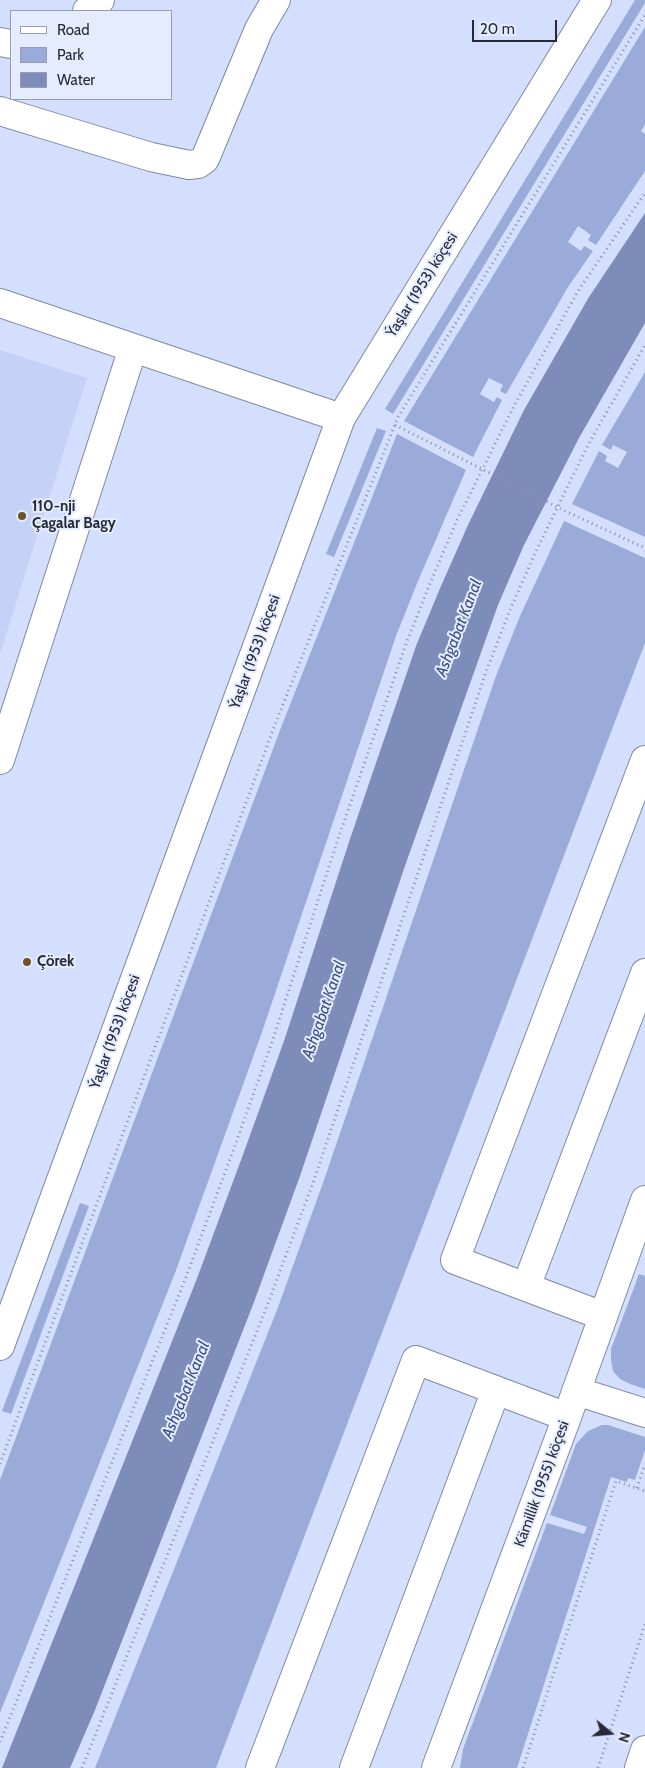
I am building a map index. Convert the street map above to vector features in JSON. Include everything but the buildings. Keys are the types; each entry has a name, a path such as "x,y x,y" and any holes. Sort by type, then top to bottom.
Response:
{"street":[{"path":"87,10 100,0"},
{"path":"0,111 151,157 189,165 198,164 205,159 259,29 276,0"},
{"name":"Ýaşlar (1953) köçesi","path":"0,1346 341,418 597,0"},
{"path":"0,303 341,418"},
{"path":"0,760 133,348"},
{"path":"603,1316 455,1260 645,760"},
{"path":"526,1287 634,1032 645,973"},
{"name":"Kämillik (1955) köçesi","path":"436,1768 567,1417 645,1200"},
{"path":"269,1766 416,1360 567,1417"},
{"path":"354,1768 496,1390"},
{"path":"576,1392 645,1413"},
{"path":"639,1768 645,1750"}],"path":[{"path":"0,1464 276,722 395,425 645,15"},
{"path":"0,1742 186,1278 234,1151 273,1039 338,839 406,644 454,528 514,406 578,291 645,193"},
{"path":"82,1768 267,1306 326,1143 486,672 514,602 557,507 588,445 645,346"},
{"path":"395,425 550,504 645,548"},
{"path":"637,1488 645,1464"},
{"path":"523,1768 616,1481 645,1491"},
{"path":"598,1768 645,1624"}],"shaded area":[{"name":"110-nji Çagalar Bagy","path":"0,350 87,378 0,654"}],"green space":[{"path":"635,0 645,0 645,3 393,414 385,409"},
{"path":"645,27 645,125 641,131 645,134 645,171 596,245 588,240 591,235 578,226 568,242 581,251 584,246 593,251 568,287 506,394 500,391 503,385 489,378 480,394 494,402 497,397 502,400 473,457 404,421"},
{"path":"645,372 645,537 572,504 599,451 607,456 605,461 618,468 627,452 613,445 611,450 602,445"},
{"path":"377,428 386,431 334,557 326,554"},
{"path":"397,434 466,470 396,636 261,1035 175,1273 0,1713 0,1480 282,725"},
{"path":"564,521 645,558 645,643 216,1768 95,1768 277,1310 324,1180 496,676 520,616"},
{"path":"80,1203 89,1206 11,1414 2,1411"},
{"path":"639,1274 645,1276 645,1389 620,1379 613,1371 611,1360 611,1349"},
{"path":"602,1425 608,1425 645,1437 645,1450 635,1480 628,1478 627,1482 611,1477 517,1768 460,1768 463,1749 547,1523 584,1534 587,1527 550,1515 576,1444 588,1431"}],"water":[{"name":"Ashgabat Kanal","path":"645,213 645,323 579,438 524,545 498,605 406,863 300,1176 254,1302 95,1710 70,1768 2,1768 196,1281 244,1152 284,1041 416,646 468,525 524,410 589,297"}],"place":[{"name":"110-nji Çagalar Bagy","path":"22,516"},
{"name":"Çörek","path":"27,962"}]}
